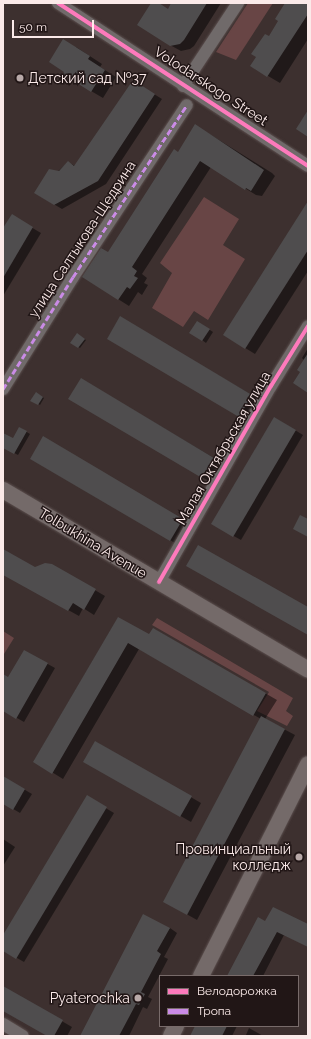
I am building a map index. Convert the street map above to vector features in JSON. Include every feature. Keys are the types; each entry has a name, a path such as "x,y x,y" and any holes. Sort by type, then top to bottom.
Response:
{"main road":[{"name":"Tolbukhina Avenue","path":"3,490 308,670"},
{"path":"202,975 308,764"},
{"path":"171,1036 176,1027"}],"street":[{"name":"Volodarskogo Street","path":"58,3 183,86 308,166"},
{"path":"183,86 238,3"},
{"name":"улица Салтыкова-Щедрина","path":"3,390 73,277 187,105"},
{"name":"Малая Октябрьская улица","path":"159,582 271,386 308,326"},
{"path":"3,1024 23,1036"}],"shaded area":[{"path":"248,3 273,3 236,60 216,52"},
{"path":"204,197 239,219 223,245 245,259 208,320 194,311 183,327 152,308 172,273 160,263"},
{"path":"157,618 293,698 286,711 293,716 287,726 257,711 269,692 152,625"},
{"path":"3,631 14,638 4,654 3,654"}],"building":[{"path":"151,3 159,3 168,9 171,3 207,3 184,40 180,44 170,46 137,25"},
{"path":"285,3 308,3 308,14 267,77 250,66 256,57 251,54 265,34 269,36 278,21 275,19"},
{"path":"63,39 90,56 88,59 105,70 91,92 63,74 64,72 49,62"},
{"path":"133,80 155,94 98,181 54,205 34,193 49,169 59,171 68,161 74,166"},
{"path":"308,110 308,137 296,129"},
{"path":"195,124 264,170 251,191 246,188 245,190 200,161 132,267 137,271 134,276 138,278 130,289 127,287 118,300 82,277 101,248 108,252 174,149 178,152"},
{"path":"308,201 308,250 245,349 223,335"},
{"path":"12,214 33,227 3,278 3,228"},
{"path":"120,316 252,395 239,417 107,339"},
{"path":"197,321 210,329 202,341 189,333"},
{"path":"77,333 85,339 78,348 70,343"},
{"path":"308,353 308,393 293,383 300,372 297,370"},
{"path":"81,378 214,458 202,478 68,399"},
{"path":"36,392 43,397 38,405 30,401"},
{"path":"274,417 296,430 233,537 211,524"},
{"path":"19,427 27,431 14,454 3,448 3,433 13,438"},
{"path":"43,436 183,519 170,541 30,459"},
{"path":"300,515 308,519 308,537 293,529"},
{"path":"198,545 308,607 308,635 186,566"},
{"path":"3,549 35,567 45,563 52,564 96,589 84,610 73,603 68,611 3,575"},
{"path":"118,617 149,634 153,628 266,693 253,716 128,643 52,774 33,762"},
{"path":"24,650 48,663 16,719 3,711 3,674 8,677"},
{"path":"261,716 285,729 187,915 163,902"},
{"path":"95,741 192,796 180,817 83,762"},
{"path":"3,776 25,789 13,810 3,804"},
{"path":"87,795 107,807 16,959 3,951 3,935"},
{"path":"273,907 308,924 308,947 277,932 254,975 228,975 258,917 265,921"},
{"path":"143,914 170,928 157,951 161,954 141,992 145,994 139,1005 136,1004 119,1036 80,1036"},
{"path":"3,986 63,1020 54,1036 47,1036 3,1011"},
{"path":"194,1027 226,1027 222,1036 190,1036"}],"marked path":[{"path":"3,389 73,277 187,105"}],"cycle path":[{"path":"58,3 308,166"},
{"path":"159,582 271,386 308,326"}],"place":[{"name":"Детский сад №37","path":"20,78"},
{"name":"Провинциальный колледж","path":"299,857"},
{"name":"Pyaterochka","path":"138,998"}]}
